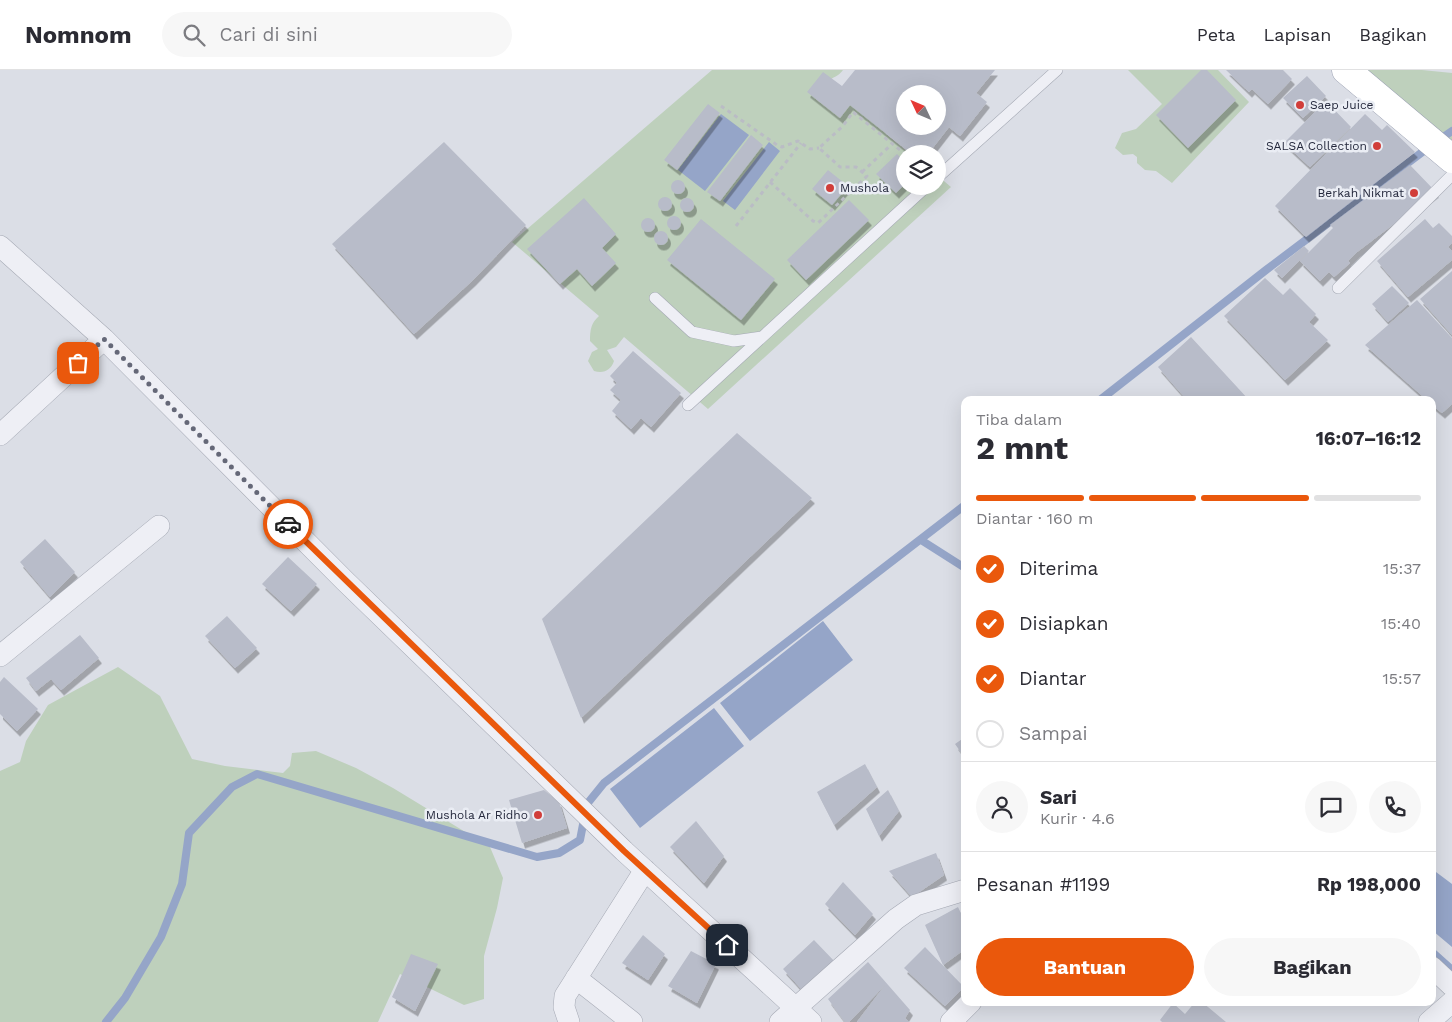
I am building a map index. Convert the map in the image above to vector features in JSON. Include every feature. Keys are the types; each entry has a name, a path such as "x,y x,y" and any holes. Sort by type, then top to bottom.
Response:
{"main road":[{"path":"1346,70 1452,159"}],"street":[{"path":"0,246 104,339 345,581 645,870 787,1014 811,1022"},
{"path":"0,435 104,339"},
{"path":"0,656 158,526"},
{"path":"568,1022 564,1007 564,996 645,870"},
{"path":"787,1014 910,909 916,905 961,891"},
{"path":"1436,971 1452,986"},
{"path":"576,978 632,1022"},
{"path":"1428,1022 1452,1002"},
{"path":"951,1022 967,1006"}],"lane":[{"path":"946,170 1057,70"},
{"path":"1338,288 1452,175"},
{"path":"688,405 917,195"},
{"path":"655,298 692,332 710,338 734,341 762,337"}],"path":[{"path":"721,106 782,147 793,141 801,143 810,149 819,148 842,126 853,112 896,146"},
{"path":"736,226 801,143"},
{"path":"862,172 893,143"},
{"path":"770,182 813,221 818,223 867,176 851,166 840,167 819,148"}],"green space":[{"path":"712,70 843,70 840,74 823,83 817,92 816,99 840,117 850,105 886,130 886,134 899,145 896,145 896,195 942,195 708,409 624,337 616,347 607,350 614,361 611,367 604,372 594,371 588,361 592,352 598,349 590,341 590,333 593,324 599,316 512,242"},
{"path":"1128,70 1218,70 1249,102 1172,183 1156,171 1145,170 1137,163 1137,157 1133,154 1123,155 1115,148 1122,133 1136,129 1162,104"},
{"path":"1356,70 1422,70 1452,73 1452,142"},
{"path":"946,183 951,187 946,192"},
{"path":"118,667 160,696 192,759 225,766 283,773 290,766 292,753 316,751 356,768 393,788 490,847 503,878 484,956 484,999 464,1005 400,974 378,1022 0,1022 0,771 20,762 26,741 48,705"}],"water":[{"path":"721,114 749,135 705,191 678,170"},
{"path":"769,142 780,151 735,210 723,201"},
{"path":"823,621 853,660 750,741 720,703"},
{"path":"714,708 744,746 640,828 610,789"},
{"path":"1436,872 1452,884 1452,947 1436,934"}],"building":[{"path":"855,70 995,70 976,93 987,102 960,136 949,127 946,131 946,85 896,85 896,135 943,135 935,145 901,145 850,105 840,118 807,92 823,72 842,86"},
{"path":"1201,70 1207,70 1236,100 1188,148 1156,115"},
{"path":"1226,70 1283,70 1292,79 1268,104 1252,89 1249,92"},
{"path":"1307,76 1326,96 1303,118 1283,98"},
{"path":"1326,101 1351,127 1310,167 1284,143"},
{"path":"708,104 720,113 677,170 664,160"},
{"path":"1365,114 1382,130 1387,125 1415,152 1306,237 1275,206"},
{"path":"751,135 763,145 720,201 707,192"},
{"path":"444,142 526,225 473,280 414,334 332,244"},
{"path":"896,155 896,193 876,174"},
{"path":"1410,165 1436,192 1357,252 1348,261 1350,263 1334,277 1329,272 1320,281 1300,261 1333,228 1330,225"},
{"name":"Mushola","path":"828,170 848,186 832,205 812,189"},
{"path":"675,180 681,180 685,187 681,194 675,194 671,190 671,184"},
{"path":"662,197 668,197 672,204 668,211 662,211 658,207 658,201"},
{"path":"584,198 616,234 602,248 616,263 592,286 577,269 560,284 527,249"},
{"path":"684,198 690,198 694,205 690,212 684,212 680,208 680,202"},
{"path":"849,200 869,220 806,280 787,260"},
{"path":"671,216 677,216 681,223 677,230 671,230 667,226 667,220"},
{"path":"645,218 651,218 655,225 651,232 645,232 641,228 641,222"},
{"path":"701,219 775,279 741,320 667,260"},
{"path":"1425,219 1433,228 1439,223 1452,236 1452,243 1448,247 1452,251 1452,260 1408,297 1377,261"},
{"path":"658,231 664,231 668,238 664,245 658,245 654,241 654,235"},
{"path":"1304,246 1309,251 1282,278 1274,270"},
{"path":"1452,271 1452,335 1420,299"},
{"path":"1265,278 1283,295 1290,288 1316,314 1309,322 1328,340 1285,380 1224,316"},
{"path":"1392,286 1409,303 1388,322 1372,304"},
{"path":"1417,300 1452,338 1452,404 1442,413 1436,408 1436,396 1422,396 1365,345"},
{"path":"1191,337 1245,396 1183,396 1158,367"},
{"path":"633,351 681,393 651,427 641,418 631,429 612,411 621,400 610,390 617,383 610,376"},
{"path":"737,433 812,498 581,718 542,619"},
{"path":"45,539 75,572 50,597 20,562"},
{"path":"288,557 317,584 291,611 262,584"},
{"path":"227,616 257,648 235,668 205,636"},
{"path":"80,635 99,658 61,690 51,679 36,691 26,678"},
{"path":"4,677 38,709 17,731 0,714 0,682"},
{"path":"961,740 961,752 955,744"},
{"path":"865,764 877,787 834,825 817,792"},
{"name":"Mushola Ar Ridho","path":"544,790 559,802 567,828 522,843 509,800"},
{"path":"888,790 899,811 879,836 866,809"},
{"path":"696,821 724,856 704,883 670,847"},
{"path":"936,853 944,875 912,897 889,871"},
{"path":"843,882 873,914 855,935 825,904"},
{"path":"958,907 961,913 961,952 943,965 925,925"},
{"path":"643,935 665,954 648,980 622,963"},
{"path":"814,940 837,964 805,993 783,969"},
{"path":"925,947 961,984 961,990 945,1006 904,968"},
{"path":"691,951 716,964 697,1003 668,986"},
{"path":"411,954 438,964 415,1011 392,997"},
{"path":"868,962 910,1010 905,1018 909,1022 857,1022 886,984 849,1022 845,1022 828,999"},
{"path":"1171,1006 1176,1006 1185,1014 1192,1006 1207,1006 1226,1022 1162,1022 1160,1020"}],"waterway":[{"path":"1439,140 1452,131"},
{"path":"1105,396 1266,270 1429,147"},
{"path":"106,1022 125,998 161,937 182,884 189,833 232,787 257,774 537,857 559,853 580,840 587,804 604,783 961,508"},
{"path":"921,540 961,565"},
{"path":"1436,956 1452,970"}],"way so far":[{"path":"78,363 104,339 288,524"}],"place":[{"name":"Saep Juice","path":"1300,105"},
{"name":"SALSA Collection","path":"1377,146"},
{"name":"Mushola","path":"830,188"},
{"name":"Berkah Nikmat","path":"1414,193"},
{"name":"Mushola Ar Ridho","path":"538,815"}],"route":[{"path":"288,524 624,851 727,945"}]}
